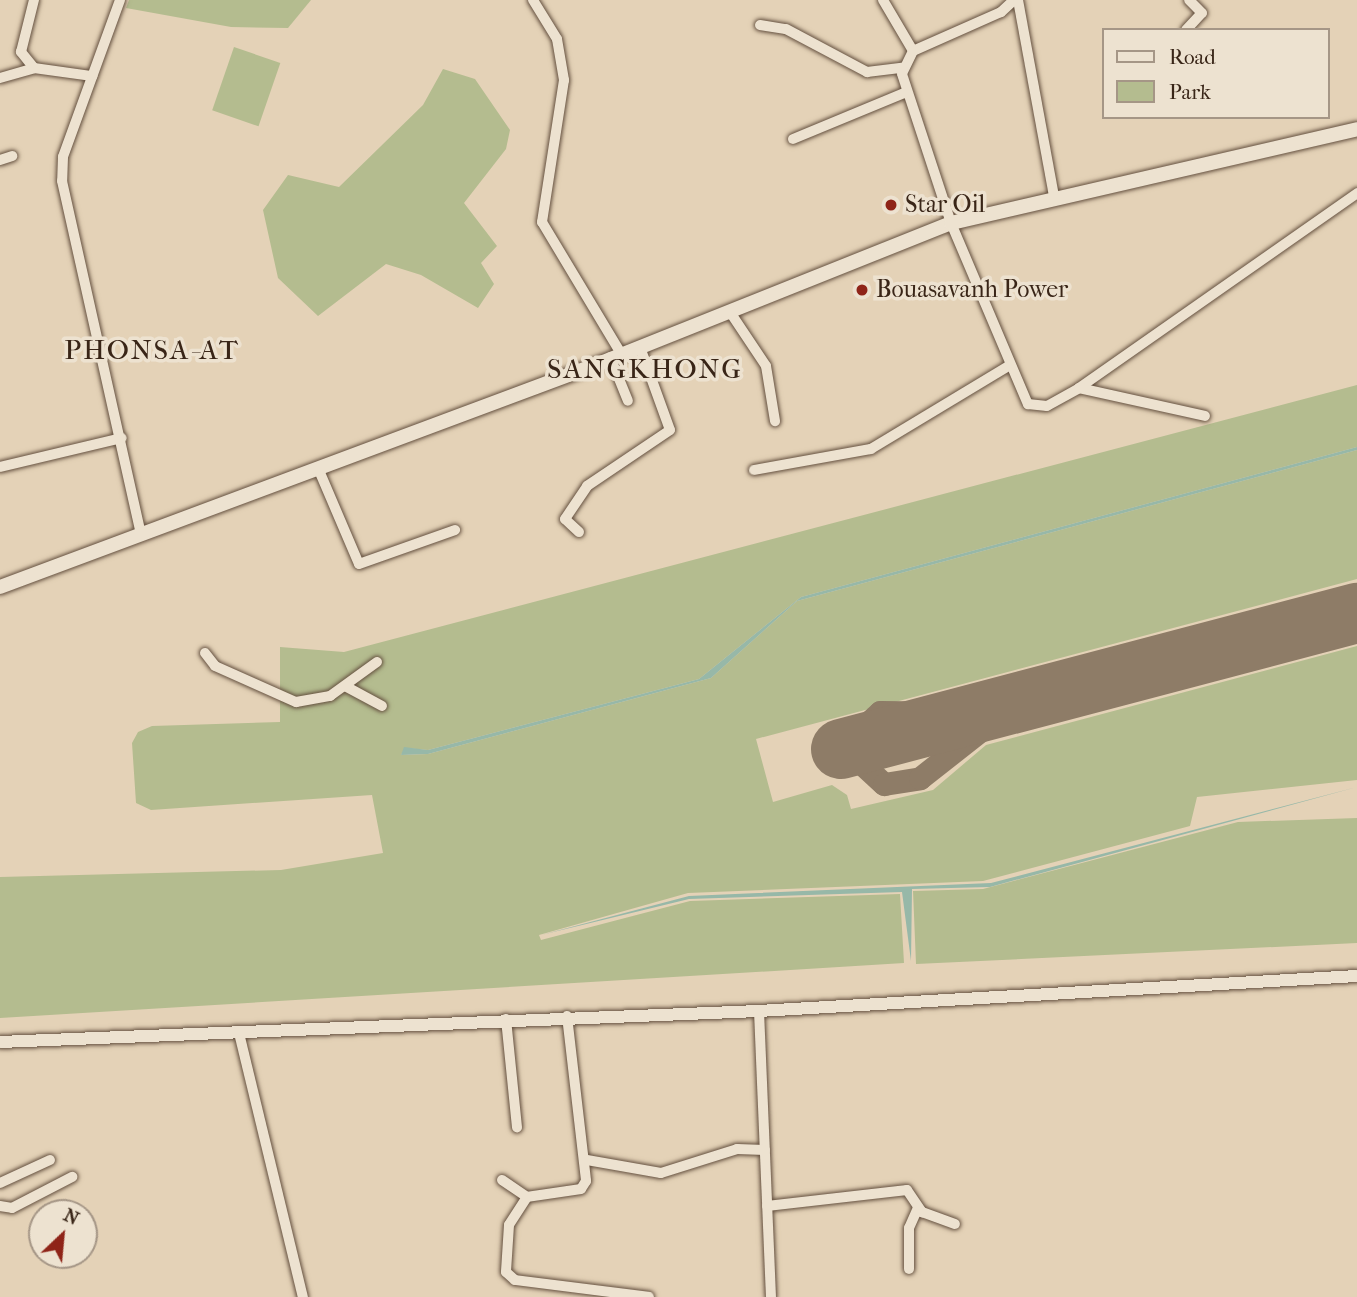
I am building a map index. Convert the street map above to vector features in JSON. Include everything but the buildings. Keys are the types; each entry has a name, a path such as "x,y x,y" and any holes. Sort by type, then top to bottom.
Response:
{"main road":[{"path":"0,587 616,357 951,223 1055,196 1357,129"}],"street":[{"path":"34,0 21,52 34,68"},
{"path":"120,0 63,157 62,181 66,218 122,438 141,534"},
{"path":"533,0 557,39 564,80 542,222 616,357 628,401"},
{"path":"883,0 912,51"},
{"path":"1055,196 1016,0 1001,12 912,51 902,68 904,93 1007,367 1020,396 1035,408 1079,388 1354,195 1357,207"},
{"path":"1188,28 1202,13 1190,0"},
{"path":"760,25 786,29 867,72 902,68"},
{"path":"0,78 34,68 92,76"},
{"path":"793,139 904,93"},
{"path":"0,160 12,156"},
{"path":"730,312 766,366 775,421"},
{"path":"579,532 565,519 587,486 670,430 640,347"},
{"path":"754,470 870,449 1007,367"},
{"path":"1079,388 1205,416"},
{"path":"0,467 122,438"},
{"path":"317,468 359,564 455,530"},
{"path":"205,653 215,666 296,702 330,696 377,662"},
{"path":"345,686 382,706"},
{"path":"0,1042 567,1016 759,1011 1357,976"},
{"path":"759,1011 771,1297"},
{"path":"502,1180 527,1197 581,1189 587,1160 567,1016"},
{"path":"506,1019 517,1127"},
{"path":"239,1033 303,1297"},
{"path":"587,1160 661,1173 737,1149 765,1150"},
{"path":"0,1183 50,1160"},
{"path":"0,1206 12,1208 72,1177"},
{"path":"767,1206 903,1190 918,1208 955,1224"},
{"path":"527,1197 507,1235 512,1279 649,1297"},
{"path":"909,1269 909,1228 918,1208"}],"green space":[{"path":"129,0 311,0 288,28 231,27 126,8"},
{"path":"234,47 280,63 259,126 212,110"},
{"path":"443,69 475,79 510,130 506,149 464,203 497,246 481,263 494,284 478,308 421,275 386,264 318,316 278,278 263,210 288,175 339,187 423,105"},
{"path":"1357,385 1357,447 801,597 699,679 428,750 405,748 401,755 428,754 711,678 797,601 1357,450 1357,579 756,739 773,802 832,785 847,795 851,809 933,790 986,745 1357,646 1357,780 1197,797 1190,826 983,881 688,893 539,935 541,940 690,901 900,894 904,963 0,1018 0,877 281,870 383,853 372,795 151,810 136,803 132,743 138,732 152,726 280,722 280,647 344,652"},
{"path":"1357,818 1357,943 916,964 913,891 983,889 1238,822"}],"shaded area":[{"path":"1357,447 1357,450 797,601 711,678 428,754 401,755 404,747 428,750 699,679 801,597"},
{"path":"1357,787 990,887 912,889 911,961 902,892 689,899 541,935 689,896 991,883"}],"taxiway":[{"path":"979,713 880,712 861,729 859,761 884,784 920,778 1005,711 1033,699"}],"runway":[{"path":"841,749 1357,613"}],"place":[{"name":"Star Oil","path":"891,205"},
{"name":"Bouasavanh Power","path":"862,290"}],"district":[{"name":"PHONSA-AT","path":"152,350"},
{"name":"SANGKHONG","path":"645,369"}]}
